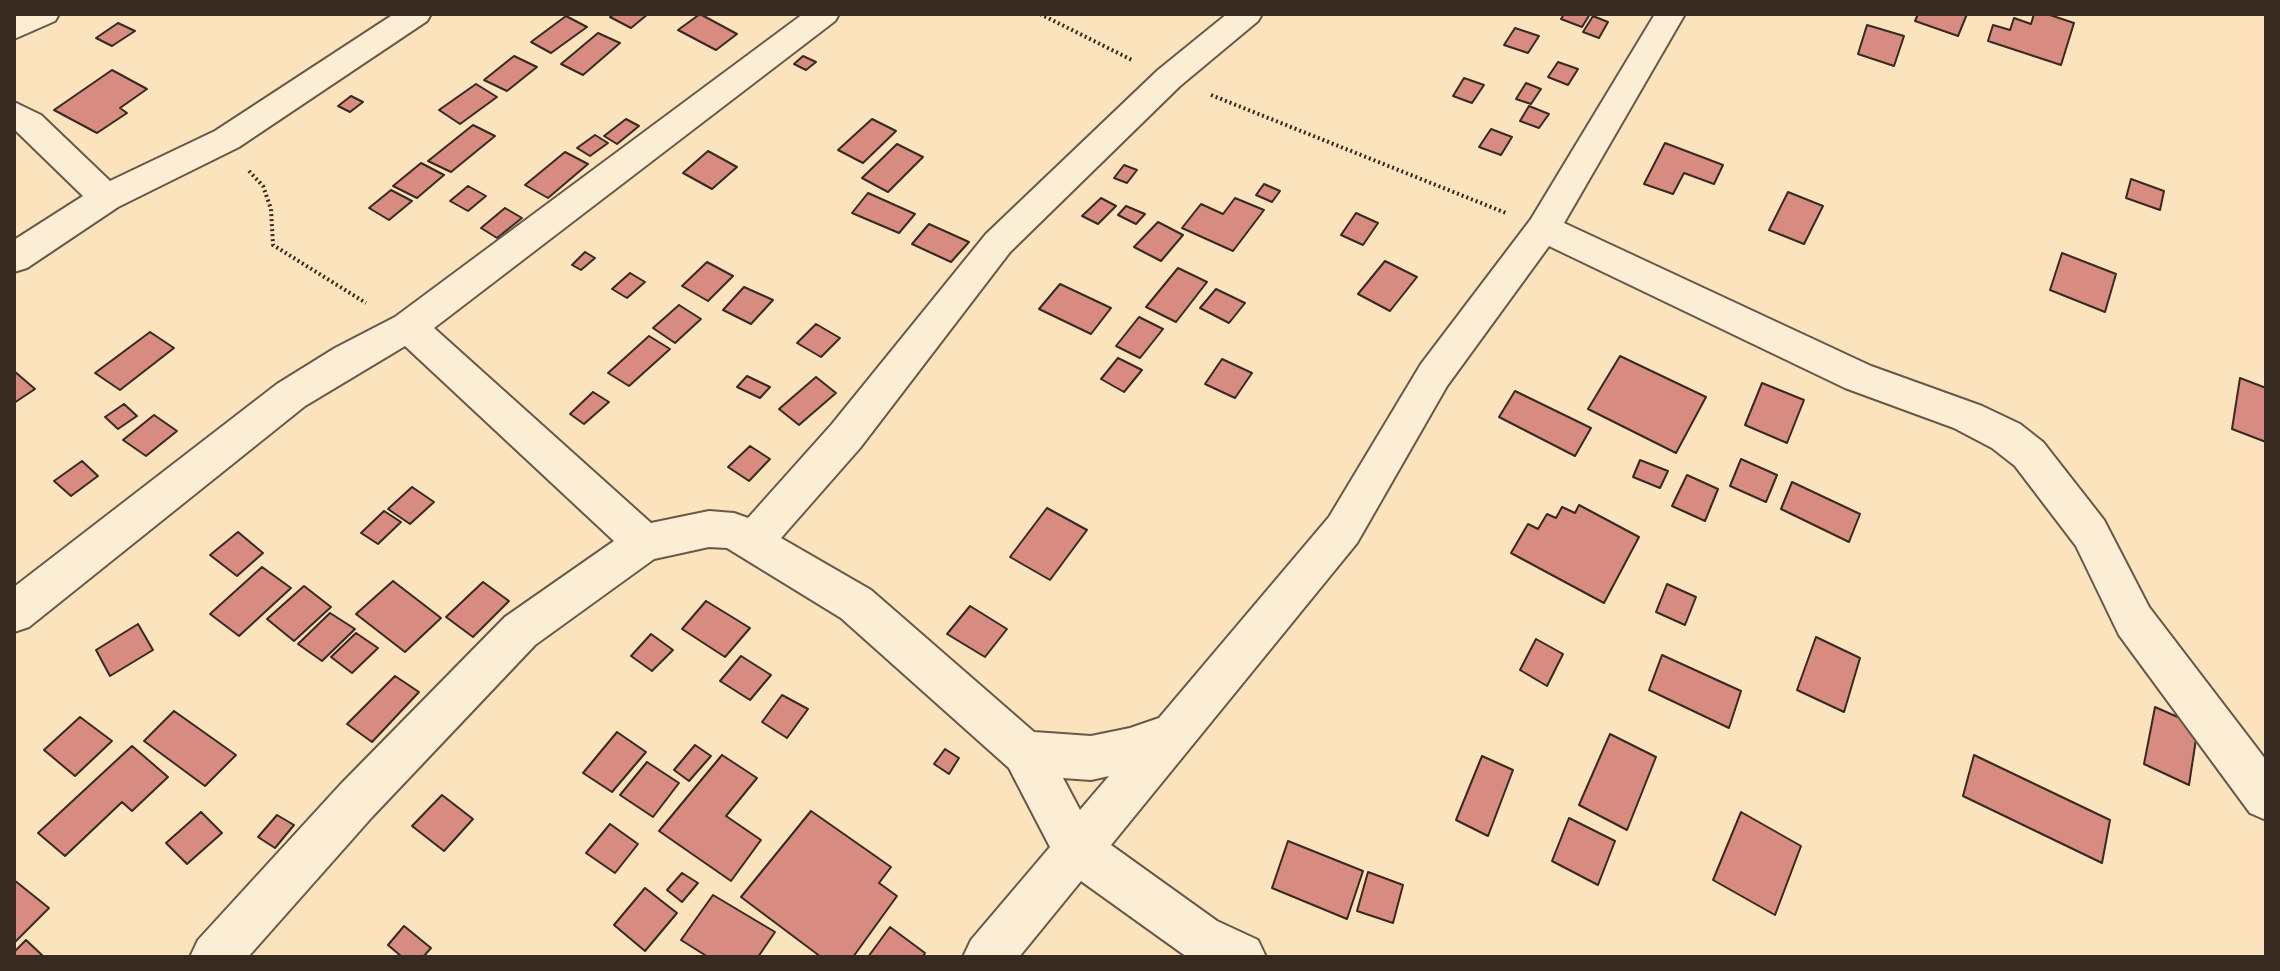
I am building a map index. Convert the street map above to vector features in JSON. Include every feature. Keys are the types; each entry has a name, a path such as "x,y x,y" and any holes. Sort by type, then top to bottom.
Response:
{"street":[{"path":"14,29 44,14"},
{"path":"14,258 106,198 227,139 416,14"},
{"path":"14,613 291,395 348,359 408,327 824,14"},
{"path":"753,541 846,436 998,243 1169,78 1247,14"},
{"path":"988,957 1343,530 1434,375 1543,228 1670,14"},
{"path":"14,114 29,123 106,198"},
{"path":"1543,228 1858,377 1968,417 2006,436 2029,454 2090,533 2134,621 2266,797"},
{"path":"408,327 644,543"},
{"path":"215,957 356,801 520,631 644,543 709,529 734,531 856,604 1025,753 1076,849 1200,938 1241,957"},
{"path":"1025,753 1091,758 1130,750 1173,734"}],"path":[{"path":"1040,14 1169,78 1543,228"},
{"path":"227,139 263,186 271,209 273,245 345,292 408,327"}],"building":[{"path":"614,14 648,14 631,28 610,17"},
{"path":"700,14 737,34 716,50 678,30"},
{"path":"1564,14 1590,14 1582,27 1561,19"},
{"path":"1918,14 1967,14 1958,36 1915,21"},
{"path":"2034,14 2047,14 2074,23 2061,65 1988,41 1993,25 2010,30 2014,18 2031,24"},
{"path":"566,16 587,27 551,53 531,42"},
{"path":"1593,16 1608,22 1599,38 1583,32"},
{"path":"118,23 135,31 112,46 96,38"},
{"path":"1867,25 1904,36 1894,66 1858,54"},
{"path":"1515,28 1539,36 1528,53 1504,45"},
{"path":"598,33 620,43 583,75 561,64"},
{"path":"514,56 537,67 507,91 484,80"},
{"path":"803,56 816,62 806,70 794,64"},
{"path":"1558,62 1578,69 1568,85 1548,77"},
{"path":"112,70 147,89 120,108 127,113 97,133 54,110"},
{"path":"1464,78 1484,85 1472,103 1453,96"},
{"path":"1526,83 1541,89 1531,104 1516,99"},
{"path":"476,84 497,97 460,124 439,110"},
{"path":"351,96 363,102 350,112 338,106"},
{"path":"1529,106 1549,114 1539,128 1520,121"},
{"path":"626,119 639,126 617,144 604,136"},
{"path":"872,119 896,131 863,163 838,150"},
{"path":"473,125 495,136 451,172 428,161"},
{"path":"1491,129 1512,137 1501,155 1479,147"},
{"path":"595,135 608,143 590,156 577,148"},
{"path":"1665,143 1723,165 1714,184 1684,173 1673,194 1644,184"},
{"path":"897,144 923,157 888,192 862,178"},
{"path":"708,151 737,167 712,189 683,173"},
{"path":"565,152 588,164 548,198 525,185"},
{"path":"421,163 444,175 417,198 393,186"},
{"path":"1124,165 1137,170 1127,183 1114,178"},
{"path":"2131,179 2164,191 2160,210 2126,198"},
{"path":"1264,184 1280,191 1272,202 1256,195"},
{"path":"468,186 486,196 468,211 450,201"},
{"path":"391,190 412,201 389,220 369,208"},
{"path":"1788,192 1823,206 1804,244 1769,230"},
{"path":"868,193 915,214 899,233 852,213"},
{"path":"1101,198 1116,206 1098,224 1082,216"},
{"path":"1235,198 1264,210 1233,251 1182,228 1201,204 1223,214"},
{"path":"1126,206 1145,214 1136,224 1118,215"},
{"path":"505,208 522,218 497,238 481,228"},
{"path":"1356,213 1378,223 1363,245 1341,235"},
{"path":"1158,222 1183,235 1161,261 1134,247"},
{"path":"929,224 969,242 951,262 912,244"},
{"path":"585,252 595,258 581,270 572,265"},
{"path":"2062,253 2116,274 2105,312 2050,290"},
{"path":"1385,261 1417,277 1390,311 1358,294"},
{"path":"707,262 733,276 708,301 682,286"},
{"path":"1178,268 1207,282 1176,322 1146,307"},
{"path":"630,273 645,282 627,298 612,289"},
{"path":"1060,284 1111,308 1091,334 1039,309"},
{"path":"744,287 773,300 751,324 723,310"},
{"path":"1216,289 1245,303 1229,323 1200,308"},
{"path":"679,305 701,319 675,343 653,328"},
{"path":"1139,317 1163,329 1140,358 1116,346"},
{"path":"816,324 840,338 821,357 797,343"},
{"path":"150,332 174,348 120,390 95,373"},
{"path":"649,336 670,349 629,386 608,373"},
{"path":"1620,356 1706,397 1676,453 1588,409"},
{"path":"1118,358 1142,370 1124,392 1101,379"},
{"path":"1222,359 1252,373 1235,398 1205,384"},
{"path":"14,371 35,389 14,403"},
{"path":"747,376 770,387 760,398 737,387"},
{"path":"816,377 836,393 799,425 779,409"},
{"path":"2240,378 2266,388 2266,442 2232,429"},
{"path":"1762,383 1804,400 1787,443 1745,425"},
{"path":"1515,391 1591,428 1575,456 1499,417"},
{"path":"593,392 609,402 584,424 570,414"},
{"path":"124,404 137,416 118,429 105,417"},
{"path":"154,415 177,431 146,456 123,440"},
{"path":"750,446 770,459 749,481 728,467"},
{"path":"1741,459 1777,475 1766,502 1730,486"},
{"path":"1640,460 1668,471 1660,488 1633,477"},
{"path":"82,461 98,476 71,496 54,481"},
{"path":"1687,475 1718,489 1705,521 1672,506"},
{"path":"1792,482 1860,514 1849,542 1781,509"},
{"path":"412,487 434,502 410,524 388,509"},
{"path":"1579,505 1639,537 1604,603 1511,553 1528,524 1538,529 1547,514 1556,518 1562,507 1575,513"},
{"path":"1047,508 1087,530 1050,580 1010,557"},
{"path":"384,511 401,522 378,544 361,533"},
{"path":"238,532 263,553 237,576 210,555"},
{"path":"262,567 291,588 239,636 210,614"},
{"path":"393,581 441,618 405,652 356,614"},
{"path":"483,582 509,601 473,637 446,617"},
{"path":"1667,584 1696,597 1685,625 1656,612"},
{"path":"304,586 331,607 294,641 267,619"},
{"path":"706,601 750,628 725,657 682,629"},
{"path":"970,606 1007,629 985,657 947,634"},
{"path":"330,613 355,629 322,661 298,644"},
{"path":"138,624 153,650 110,676 96,650"},
{"path":"356,633 378,648 352,673 331,657"},
{"path":"651,634 673,650 652,671 631,656"},
{"path":"1816,637 1860,658 1844,712 1797,690"},
{"path":"1536,639 1563,654 1547,686 1520,670"},
{"path":"1662,655 1741,691 1729,728 1649,690"},
{"path":"741,656 771,675 750,700 720,681"},
{"path":"395,676 419,692 372,742 347,724"},
{"path":"782,695 808,709 787,738 762,722"},
{"path":"2155,707 2198,726 2189,785 2144,764"},
{"path":"174,711 236,755 205,786 144,741"},
{"path":"80,717 112,741 75,776 44,750"},
{"path":"617,732 646,752 612,792 583,773"},
{"path":"1610,734 1656,757 1627,830 1579,805"},
{"path":"695,745 711,756 689,781 674,770"},
{"path":"132,746 168,777 132,811 122,802 65,856 38,833"},
{"path":"945,749 959,758 949,774 934,764"},
{"path":"722,755 757,778 726,816 761,840 731,881 659,831"},
{"path":"1974,755 2110,820 2102,863 1963,796"},
{"path":"1482,756 1513,770 1488,836 1456,820"},
{"path":"647,762 679,783 653,817 620,795"},
{"path":"442,795 473,819 444,851 412,826"},
{"path":"811,811 891,867 879,883 897,896 853,957 821,957 741,897"},
{"path":"201,812 222,833 187,864 166,843"},
{"path":"1741,812 1801,846 1775,915 1713,880"},
{"path":"277,815 294,825 275,848 258,837"},
{"path":"1569,818 1615,841 1598,885 1552,861"},
{"path":"610,824 638,844 615,873 586,853"},
{"path":"1288,841 1363,871 1347,919 1272,888"},
{"path":"1368,872 1403,885 1393,923 1357,911"},
{"path":"682,873 698,883 682,902 667,890"},
{"path":"14,880 49,908 14,943"},
{"path":"645,888 677,913 645,951 614,925"},
{"path":"713,895 775,932 758,957 708,957 681,940"},
{"path":"404,926 431,948 423,957 402,957 388,945"},
{"path":"890,927 925,953 923,957 868,957"},
{"path":"26,940 44,957 14,957 14,952"}]}
